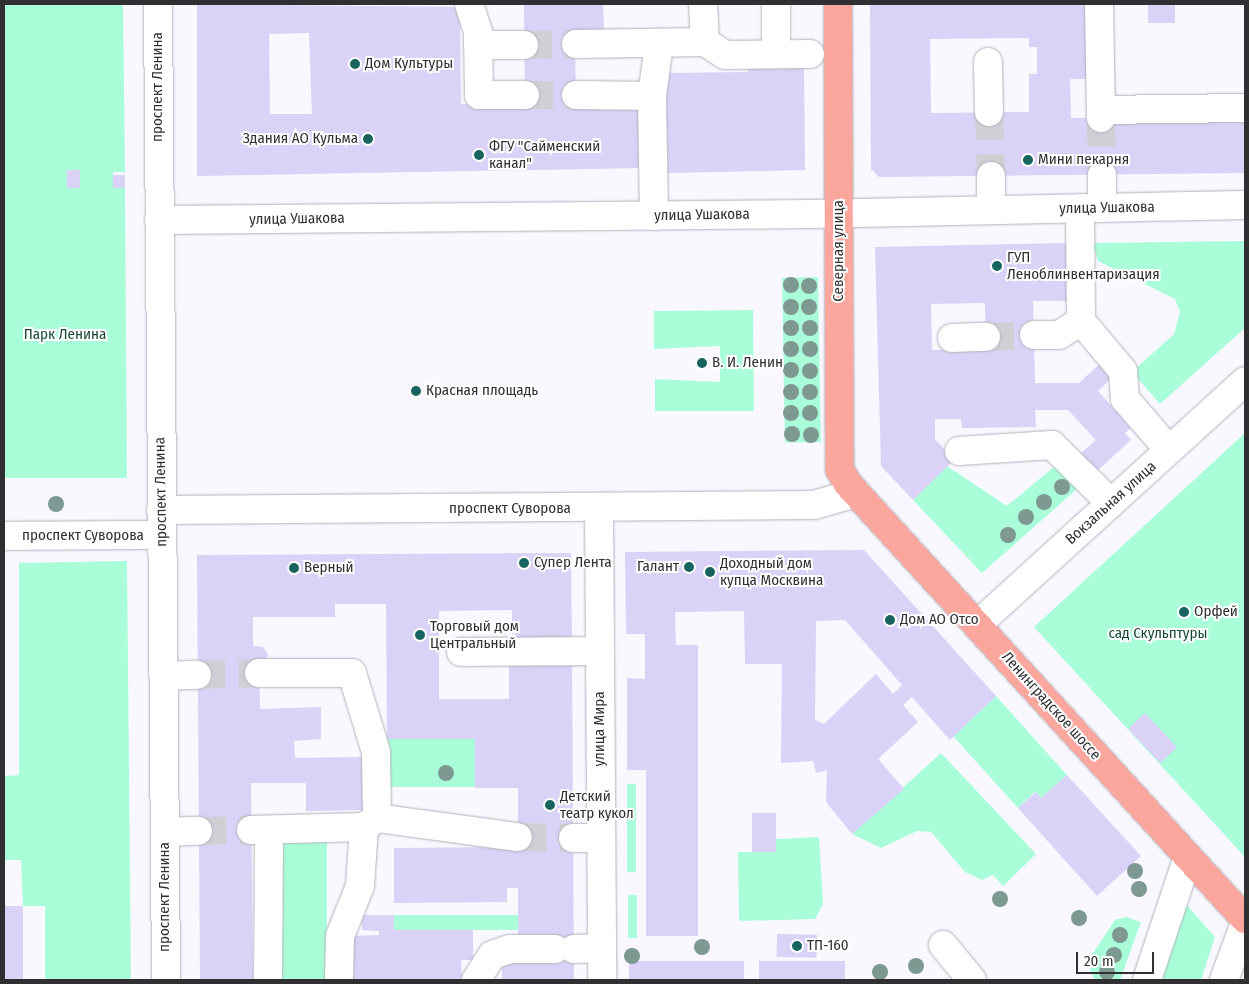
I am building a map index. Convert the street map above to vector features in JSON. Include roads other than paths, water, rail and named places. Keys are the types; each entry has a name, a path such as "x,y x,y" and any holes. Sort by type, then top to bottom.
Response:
{"main road":[{"name":"Северная улица","path":"838,4 840,470 856,493"},
{"name":"Ленинградское шоссе","path":"856,493 1245,919"}],"street":[{"name":"проспект Ленина","path":"158,4 166,980"},
{"path":"469,4 478,46 479,95 525,95"},
{"path":"703,4 705,42"},
{"path":"776,4 776,54"},
{"path":"1099,4 1101,114 1245,108"},
{"path":"576,44 705,42 725,55 810,54"},
{"path":"478,46 524,44"},
{"path":"654,216 652,96 659,44"},
{"path":"988,62 989,112"},
{"path":"576,95 652,96"},
{"path":"1102,175 1091,208 1081,321 1123,371 1125,400 1169,450"},
{"path":"991,176 991,210"},
{"name":"улица Ушакова","path":"159,220 654,216 1245,204"},
{"path":"1034,336 1059,335 1081,321"},
{"path":"952,338 986,337"},
{"name":"Вокзальная улица","path":"977,625 1245,381"},
{"path":"960,451 1052,445 1111,503"},
{"name":"проспект Суворова","path":"4,536 161,523 600,508 828,505 856,493"},
{"name":"улица Мира","path":"600,508 599,651 602,980"},
{"path":"461,652 599,651"},
{"path":"259,673 352,673 376,752 371,822 360,886 340,936 339,980"},
{"path":"164,676 197,675"},
{"path":"268,980 260,837 371,822 518,837"},
{"path":"165,832 198,831"},
{"path":"573,838 600,838"},
{"path":"1147,980 1188,857"},
{"path":"1224,980 1245,923"},
{"path":"944,945 972,980"},
{"path":"476,980 492,955 510,949 602,948"}],"tunnel":[{"path":"524,45 576,44"},
{"path":"525,95 576,95"},
{"path":"989,112 991,176"},
{"path":"1101,118 1102,175"},
{"path":"986,337 1034,335"},
{"path":"197,675 259,673"},
{"path":"198,831 251,830"},
{"path":"518,837 573,838"}],"place":[{"name":"Дом Культуры","path":"355,64"},
{"name":"Здания АО Кульма","path":"368,139"},
{"name":"ФГУ \"Сайменский канал\"","path":"479,155"},
{"name":"Мини пекарня","path":"1028,160"},
{"name":"ГУП Леноблинвентаризация","path":"997,266"},
{"name":"В. И. Ленин","path":"702,363"},
{"name":"Красная площадь","path":"416,391"},
{"name":"Супер Лента","path":"524,563"},
{"name":"Галант","path":"689,567"},
{"name":"Верный","path":"294,568"},
{"name":"Доходный дом купца Москвина","path":"710,572"},
{"name":"Орфей","path":"1184,612"},
{"name":"Дом АО Отсо","path":"890,620"},
{"name":"Торговый дом Центральный","path":"420,635"},
{"name":"Детский театр кукол","path":"550,805"},
{"name":"ТП-160","path":"797,946"}],"park label":[{"name":"Парк Ленина","path":"65,335"},
{"name":"сад Скульптуры","path":"1158,634"}]}
